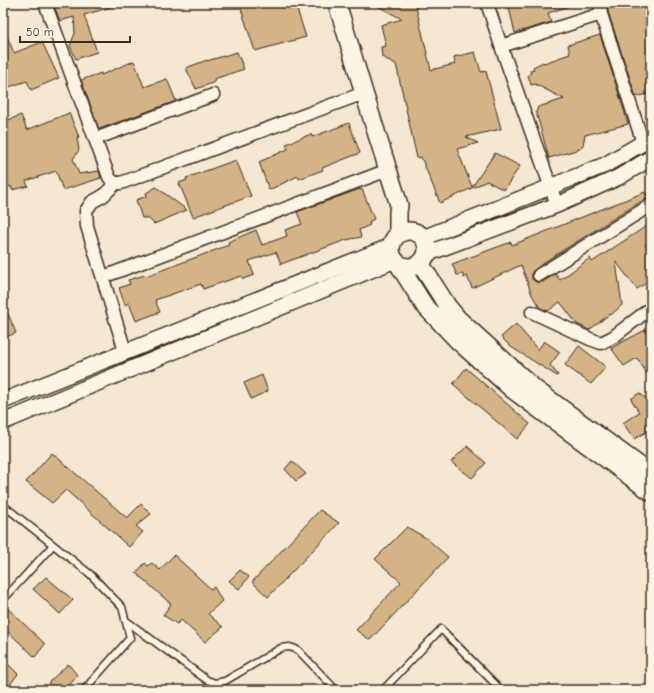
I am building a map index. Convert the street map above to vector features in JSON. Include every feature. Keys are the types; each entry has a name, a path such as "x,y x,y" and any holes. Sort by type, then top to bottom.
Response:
{"main road":[{"path":"337,3 399,205 395,251 402,265 408,267 414,266 422,247"},
{"path":"399,205 407,212 448,308 458,319 535,389 651,492"},
{"path":"395,251 409,231 422,247"},
{"path":"395,251 424,305 457,340 512,390 599,445 651,474"}],"street":[{"path":"45,3 108,176 116,183 122,183 364,93"},
{"path":"487,3 500,46 557,205"},
{"path":"422,247 551,186 604,165 647,141 601,9 500,46"},
{"path":"95,139 213,95"},
{"path":"422,247 557,205 619,178 651,158"},
{"path":"103,277 388,170"},
{"path":"116,183 103,196 92,202 86,211 87,226 125,351"},
{"path":"539,275 651,205"},
{"path":"3,400 125,351 395,251"},
{"path":"3,422 395,251"},
{"path":"532,312 601,343 613,337 651,308"},
{"path":"41,385 49,403"}],"lane":[{"path":"3,505 90,574 122,607 130,638 84,690"},
{"path":"3,600 54,545"},
{"path":"125,620 207,680 215,683 225,681 281,648 290,647 298,650 336,690"},
{"path":"383,690 441,629 501,690"}],"building":[{"path":"53,3 113,3 114,6 84,15 97,52 76,59 70,46 75,33 74,17 60,21"},
{"path":"239,3 295,3 306,37 255,51"},
{"path":"372,3 415,3 431,70 455,64 454,57 475,52 481,72 486,71 501,129 466,137 478,143 457,149 472,187 495,153 520,166 504,190 487,181 440,203 421,157 417,158 396,64 382,57 381,47 386,46 381,25 402,19"},
{"path":"508,3 570,3 570,6 548,13 551,22 515,33"},
{"path":"611,3 651,3 651,93 636,97 608,12"},
{"path":"3,27 14,53 42,42 59,78 31,90 27,81 3,89"},
{"path":"600,35 628,124 585,135 583,145 580,149 549,158 536,112 538,107 564,99 535,84 531,85 528,75 531,73 530,71 534,70 533,67 543,62 544,63 570,54 568,45"},
{"path":"237,52 244,69 214,79 215,82 196,89 186,68 207,60"},
{"path":"134,61 144,87 167,79 176,101 99,129 81,80 101,73 101,75"},
{"path":"69,113 79,137 77,138 79,150 73,159 79,174 99,171 101,178 63,190 56,171 26,181 28,186 12,190 11,186 3,189 3,122 21,115 27,130"},
{"path":"349,123 360,153 299,179 298,176 269,190 259,162 288,149 286,144 311,134 312,137"},
{"path":"236,160 251,196 193,217 179,183 187,180 186,178"},
{"path":"156,187 187,210 154,224 148,218 142,218 136,200 147,196 146,193"},
{"path":"362,189 374,219 369,222 370,225 359,230 361,237 346,240 281,264 276,252 249,261 254,275 243,279 241,276 203,289 201,284 155,300 160,312 136,321 129,303 125,305 119,288 130,284 128,280 146,276 229,245 228,242 256,230 262,245 287,236 285,230 302,224 297,212"},
{"path":"645,192 648,197 546,261 532,272 532,279 536,282 543,282 555,274 560,280 590,258 592,262 651,223 651,240 645,244 651,255 651,280 637,289 616,262 622,305 611,315 610,314 589,330 577,324 560,302 548,311 540,308 532,295 521,265 472,288 467,276 464,278 463,274 457,275 452,264 511,242 512,245"},
{"path":"3,302 16,333 3,338"},
{"path":"516,324 538,350 544,341 560,352 550,365 558,375 557,376 511,347 501,337"},
{"path":"651,327 651,380 637,358 624,366 611,348"},
{"path":"579,346 606,367 591,384 565,365"},
{"path":"466,368 530,424 517,439 453,384"},
{"path":"262,375 268,391 251,399 244,383"},
{"path":"639,393 651,402 651,429 634,439 623,423 639,412 631,399"},
{"path":"467,446 486,463 472,478 451,462"},
{"path":"52,453 127,518 141,504 151,514 136,526 143,532 129,547 66,490 52,503 26,482"},
{"path":"292,461 306,474 296,481 285,469"},
{"path":"320,510 339,523 268,597 252,582"},
{"path":"407,527 426,538 448,557 370,640 356,630 401,582 375,559"},
{"path":"174,555 211,589 214,587 222,601 208,614 223,627 205,642 181,620 177,624 163,615 171,604 136,573 145,563 148,566 152,563 160,570"},
{"path":"240,570 249,577 239,589 229,581"},
{"path":"46,577 73,600 60,614 33,589"},
{"path":"3,604 45,644 35,657 3,627"},
{"path":"3,659 18,674 6,690 3,690"},
{"path":"68,664 78,676 64,690 56,690 48,683"}]}
